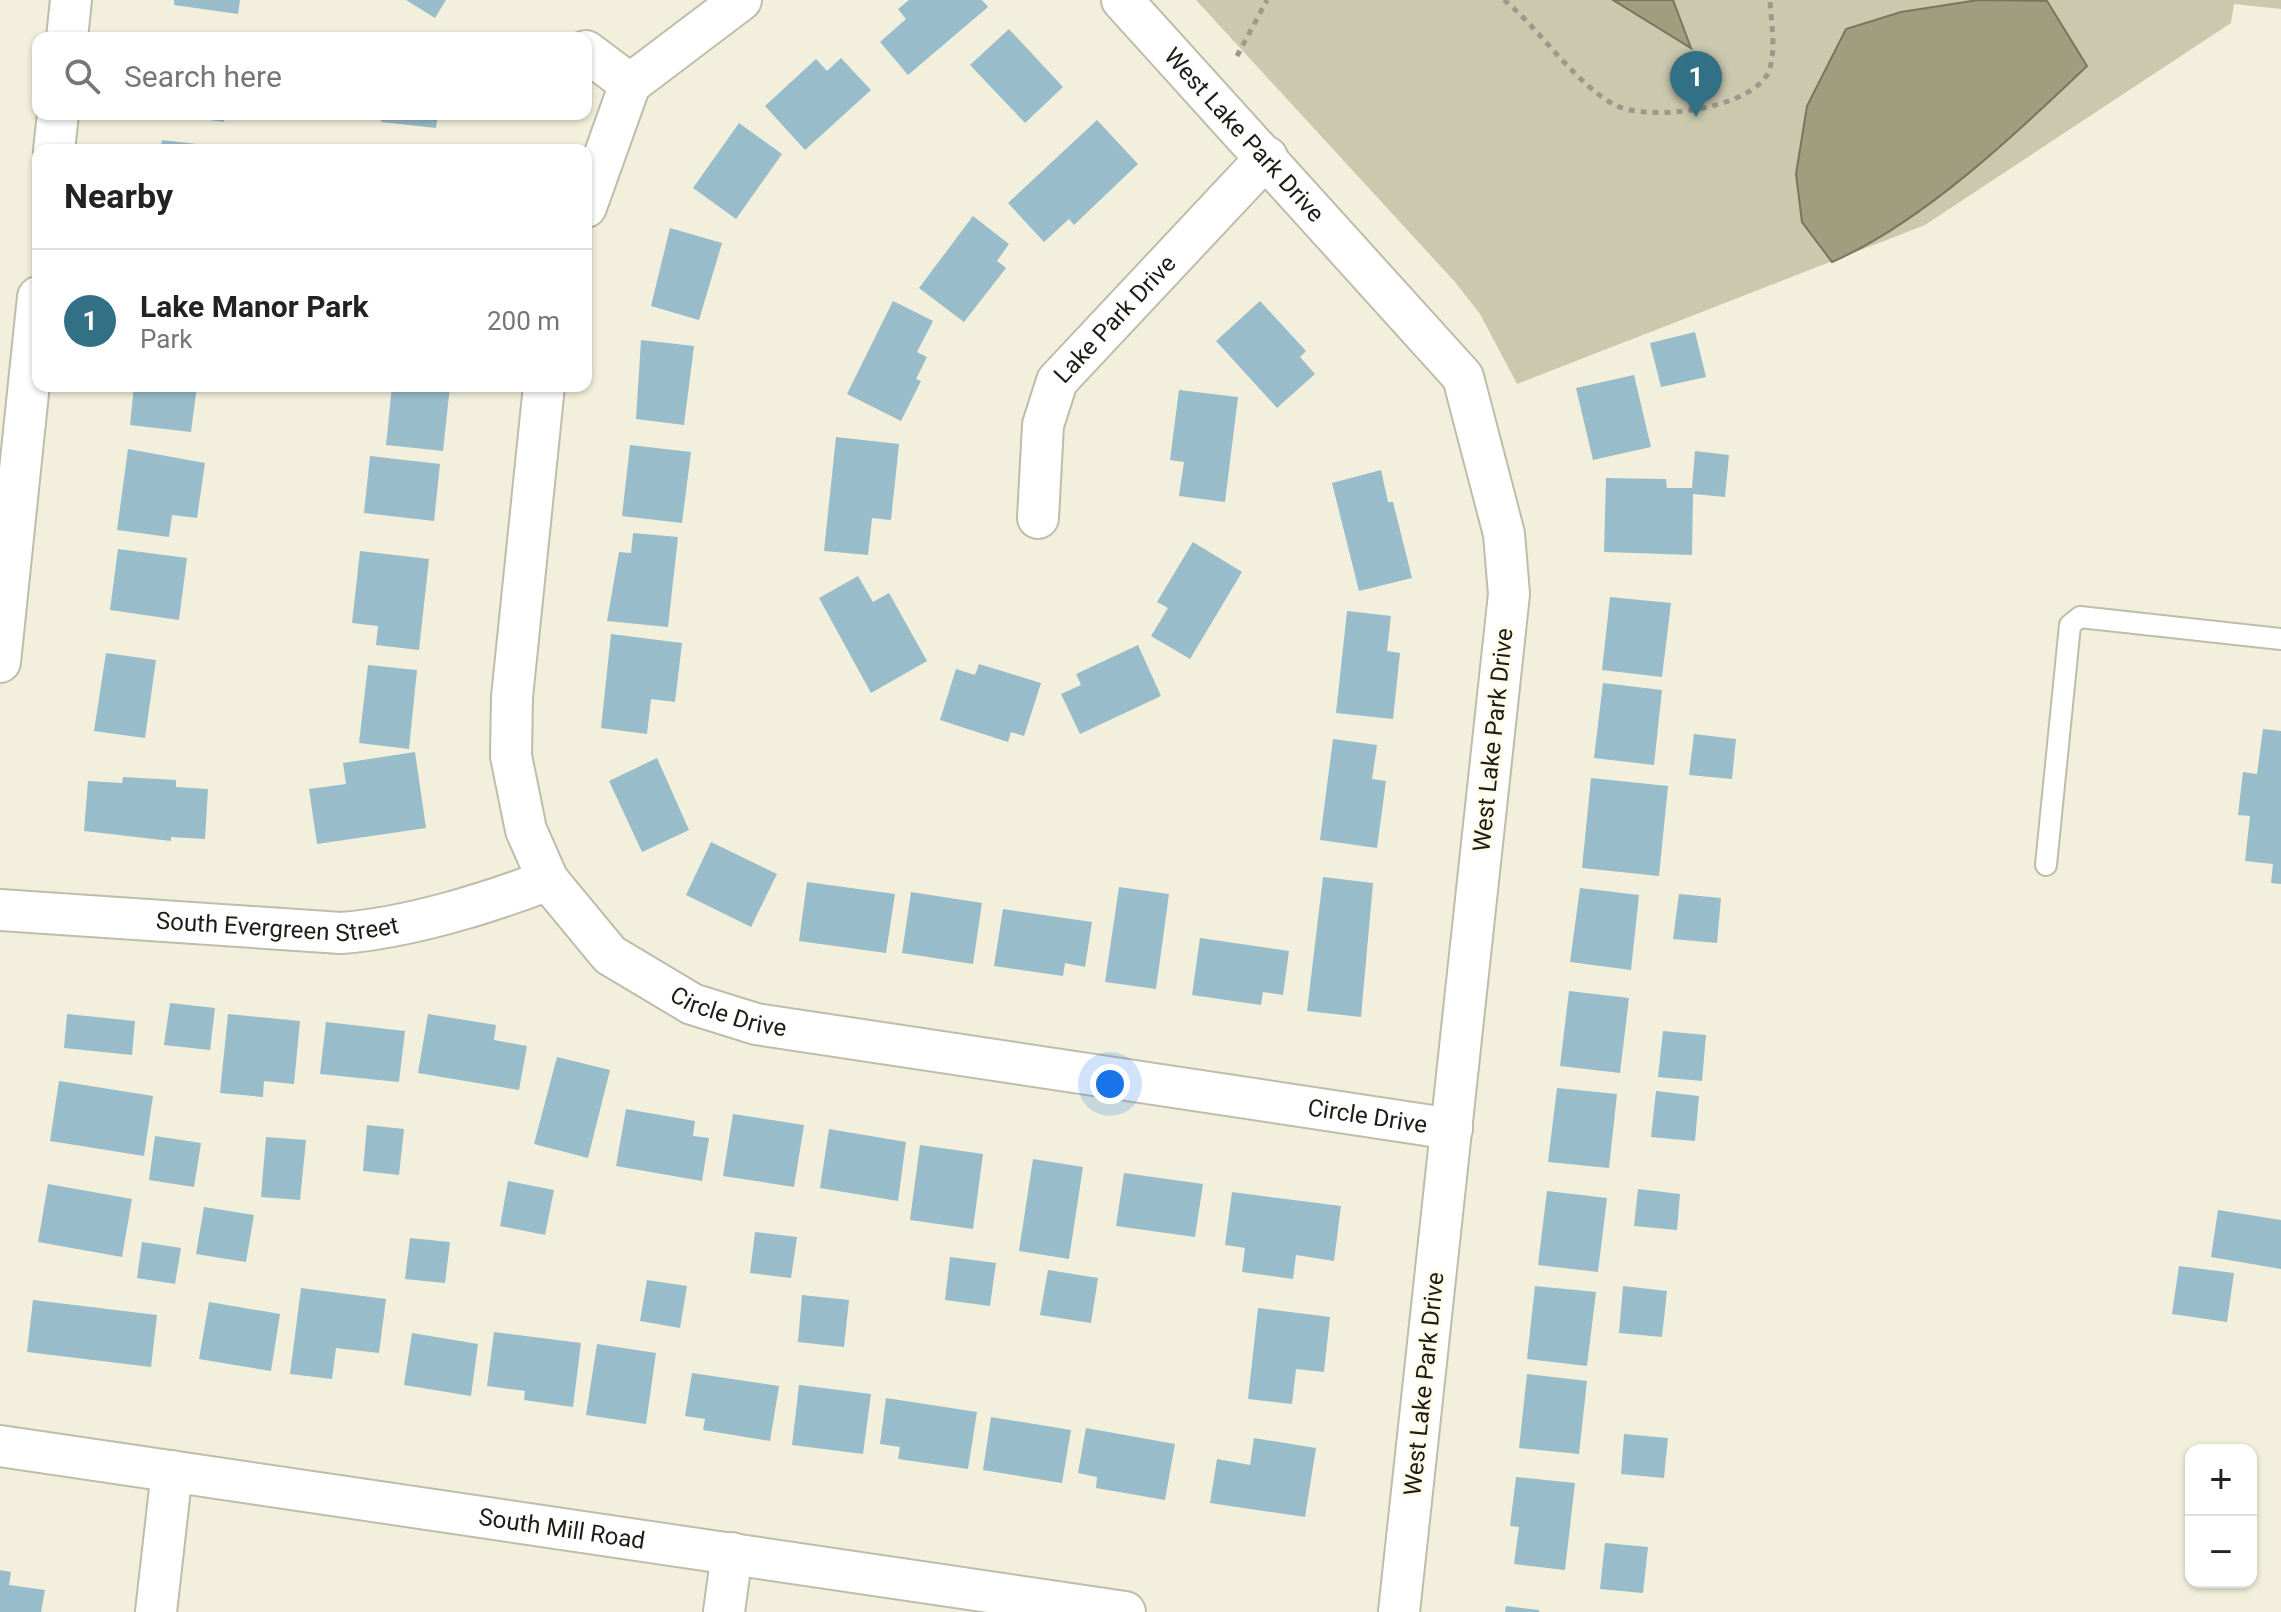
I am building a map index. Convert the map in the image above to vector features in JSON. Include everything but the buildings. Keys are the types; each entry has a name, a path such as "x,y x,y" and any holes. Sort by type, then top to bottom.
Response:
{"street":[{"path":"68,32 71,0"},
{"path":"592,190 630,84 741,0"},
{"name":"West Lake Park Drive","path":"1122,0 1463,377 1504,534 1509,594 1399,1612"},
{"path":"592,56 630,84"},
{"path":"55,144 57,120"},
{"name":"Lake Park Drive","path":"1038,518 1043,425 1057,381 1267,157"},
{"path":"0,662 12,421 32,326"},
{"name":"Circle Drive","path":"543,392 512,697 511,756 526,830 548,880 610,955 692,1004 756,1024 1452,1129"},
{"name":"South Evergreen Street","path":"0,910 341,933 370,931 516,892 548,880"},
{"name":"South Mill Road","path":"0,1446 1125,1612"},
{"path":"156,1612 172,1471"},
{"path":"724,1612 732,1553"}],"lane":[{"path":"2046,865 2070,625 2080,617 2281,639"}],"path":[{"path":"1237,56 1267,0"},
{"path":"1504,0 1614,104 1641,113 1665,114 1687,112 1747,92 1768,73 1772,42 1770,0"}],"shaded area":[{"path":"1196,0 2281,0 2281,9 2234,4 2231,23 1925,225 1517,384 1480,314 1455,282"},
{"path":"1613,0 1673,0 1691,48"},
{"path":"1978,0 2047,1 2087,66 1999,148 1934,201 1866,245 1832,262 1802,222 1796,174 1807,106 1846,29 1901,12"}],"place":[{"name":"Lake Manor Park","path":"1696,117"}]}
